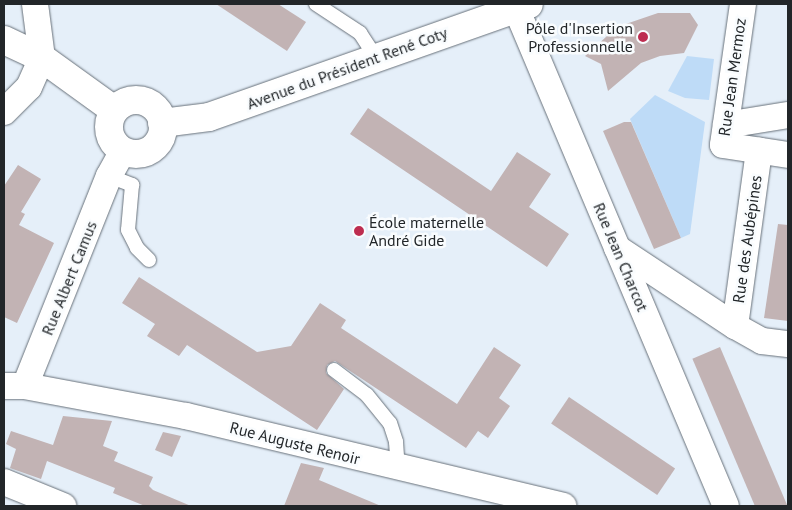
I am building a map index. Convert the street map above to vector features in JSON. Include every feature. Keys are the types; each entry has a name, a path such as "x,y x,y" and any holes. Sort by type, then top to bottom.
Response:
{"street":[{"path":"4,112 29,87 42,58 36,4"},
{"name":"Rue Jean Mermoz","path":"743,4 723,145 788,155"},
{"name":"Avenue du Président René Coty","path":"162,123 209,118 520,5"},
{"name":"Rue Jean Charcot","path":"520,5 618,248 726,506"},
{"path":"4,40 42,58 114,110"},
{"path":"142,100 156,108 162,123 160,137 151,149 137,154 123,151 109,132 114,110 127,101 142,100"},
{"path":"726,125 788,115"},
{"name":"Rue Albert Camus","path":"14,386 109,176 123,151"},
{"name":"Rue des Aubépines","path":"735,326 759,151"},
{"path":"618,248 735,326 762,341 788,344"},
{"name":"Rue Auguste Renoir","path":"14,386 186,416 564,506"},
{"path":"4,482 63,506"}],"lane":[{"path":"316,4 360,33 376,58"},
{"path":"109,176 132,185 128,230 136,248 149,260"},
{"path":"334,370 367,395 390,423 396,442 398,468"}],"shaded area":[{"path":"687,56 714,59 709,100 685,98 668,91"},
{"path":"655,95 705,122 690,234 681,238 630,119"}],"building":[{"path":"216,4 278,4 306,22 287,51"},
{"path":"658,13 690,13 698,25 684,53 660,56 641,63 608,91 601,64 585,56 617,27"},
{"path":"368,108 491,191 517,152 551,174 529,207 569,234 547,267 350,134"},
{"path":"624,122 631,122 681,238 654,249 603,131"},
{"path":"18,165 41,179 21,212 25,214 19,225 54,243 17,323 4,317 4,186"},
{"path":"778,224 788,225 788,321 764,318"},
{"path":"139,277 257,352 291,346 320,303 346,320 341,328 457,404 494,347 521,365 499,398 510,406 488,438 478,431 466,448 335,361 327,365 326,373 344,389 317,430 187,345 179,356 147,336 155,324 122,303"},
{"path":"720,347 787,506 755,506 692,359"},
{"path":"569,397 675,469 657,495 551,424"},
{"path":"63,416 112,421 103,446 118,452 114,461 153,477 149,486 153,490 191,506 145,506 113,493 115,488 47,461 41,479 10,468 16,449 6,444 11,431 53,445"},
{"path":"163,432 181,436 172,457 155,450"},
{"path":"301,463 324,468 319,480 381,506 284,506"}],"place":[{"name":"Pôle d'Insertion Professionnelle","path":"643,37"},
{"name":"École maternelle André Gide","path":"359,231"}]}
